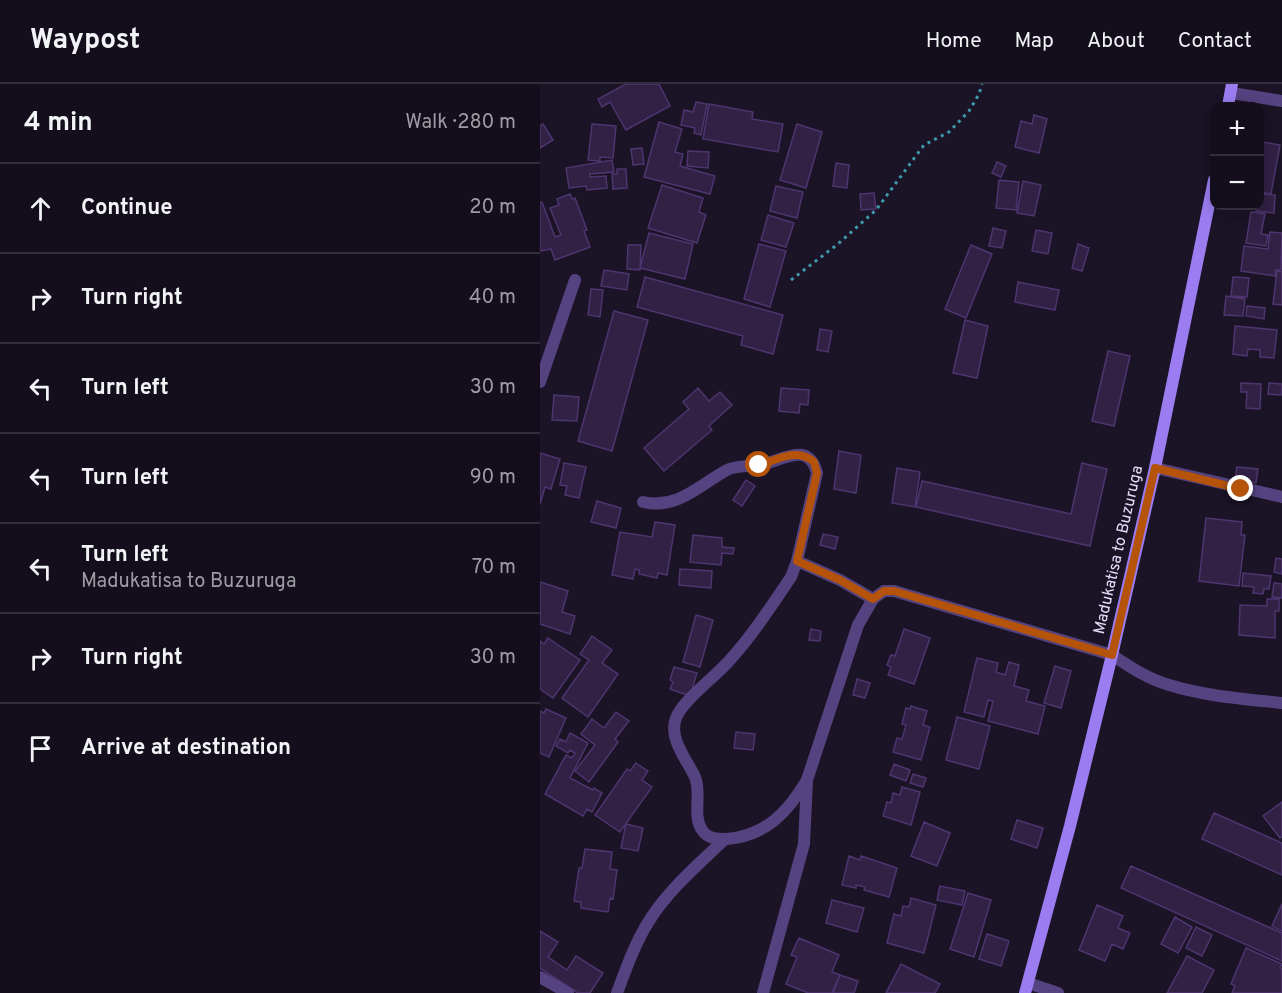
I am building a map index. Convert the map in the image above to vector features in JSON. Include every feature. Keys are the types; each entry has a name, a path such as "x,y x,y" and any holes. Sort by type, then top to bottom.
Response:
{"main road":[{"name":"Madukatisa to Buzuruga","path":"1027,988 1112,655 1155,468 1210,204"}],"street":[{"path":"1231,88 1282,101"},
{"path":"540,382 575,280"},
{"path":"643,502 662,504 696,492 728,469 759,465 792,454 804,456 814,462 817,473 797,561 791,577 729,661 684,706 676,718 674,730 676,738 698,786 698,823 708,837 738,838 771,825 793,803 807,780 858,625 873,599 884,591 894,591 1112,655 1142,674 1166,684 1250,700 1282,703"},
{"path":"1155,468 1282,497"},
{"path":"797,561 840,580 873,599"},
{"path":"763,993 804,844 807,780"},
{"path":"617,993 628,962 649,920 677,885 725,839"},
{"path":"540,977 568,993"},
{"path":"1027,988 1058,993"}],"path":[{"path":"791,280 876,210 924,145 949,132 969,111 982,84"}],"building":[{"path":"626,84 659,84 670,106 626,130 610,102 602,107 598,99"},
{"path":"696,102 707,104 701,135 694,133 695,128 681,125 684,110 693,112"},
{"path":"709,104 753,112 752,119 783,124 778,152 703,139"},
{"path":"1034,115 1047,119 1039,153 1015,147 1021,121 1032,124"},
{"path":"659,122 682,129 675,152 683,154 680,166 715,176 710,194 644,177"},
{"path":"543,124 553,140 540,148 540,126"},
{"path":"592,124 616,126 613,158 600,157 600,161 588,160"},
{"path":"797,124 822,132 806,188 780,180"},
{"path":"1264,142 1280,145 1271,194 1264,193"},
{"path":"642,148 644,164 633,165 631,149"},
{"path":"688,151 709,152 708,168 687,166"},
{"path":"612,160 614,172 590,174 590,177 606,176 607,188 587,190 586,186 569,188 566,168"},
{"path":"997,162 1006,166 1001,177 992,173"},
{"path":"836,163 849,165 847,188 833,186"},
{"path":"617,169 626,169 627,188 613,189 612,174 617,174"},
{"path":"999,180 1019,182 1016,210 996,208"},
{"path":"1023,181 1041,185 1034,216 1017,213"},
{"path":"662,185 703,198 699,212 706,215 697,243 648,228"},
{"path":"776,186 803,192 797,218 770,211"},
{"path":"874,193 876,209 861,210 860,194"},
{"path":"570,194 572,199 575,198 587,230 584,231 590,247 555,260 551,249 540,251 540,203 542,202 555,237 561,235 550,208 559,205 557,199"},
{"path":"1264,194 1275,195 1274,213 1256,211 1264,210"},
{"path":"1251,212 1265,214 1261,234 1268,235 1266,246 1246,243"},
{"path":"768,215 794,223 786,247 761,240"},
{"path":"993,228 1006,231 1002,248 989,246"},
{"path":"1036,230 1052,233 1048,254 1032,251"},
{"path":"1270,232 1282,233 1281,270 1276,270 1275,276 1241,271 1244,246 1268,249"},
{"path":"649,233 693,244 685,279 640,268"},
{"path":"759,244 786,251 770,307 744,299"},
{"path":"1078,244 1089,248 1082,271 1072,268"},
{"path":"628,245 641,245 640,270 627,269"},
{"path":"971,245 992,254 966,318 945,309"},
{"path":"604,270 629,274 627,290 601,286"},
{"path":"1277,271 1282,272 1282,305 1273,304"},
{"path":"645,277 783,315 773,354 741,345 743,336 637,307"},
{"path":"1233,277 1249,278 1247,297 1231,296"},
{"path":"1018,282 1059,290 1055,310 1015,302"},
{"path":"591,289 603,290 600,317 588,315"},
{"path":"1226,296 1245,299 1243,316 1224,315"},
{"path":"1247,306 1265,308 1264,319 1246,316"},
{"path":"614,311 648,320 612,451 578,441"},
{"path":"965,320 988,326 977,378 953,373"},
{"path":"1235,326 1277,330 1274,358 1260,357 1260,350 1248,349 1247,356 1233,354"},
{"path":"820,329 832,331 828,352 817,350"},
{"path":"1108,351 1130,356 1114,426 1092,421"},
{"path":"1241,383 1261,384 1260,409 1246,408 1247,392 1241,392"},
{"path":"1269,383 1282,384 1282,395 1268,394"},
{"path":"698,388 709,401 720,392 732,405 709,426 712,430 664,471 644,448 689,409 683,402"},
{"path":"781,388 809,390 808,405 800,404 799,413 779,411"},
{"path":"554,395 579,397 577,421 552,420"},
{"path":"839,451 861,455 856,493 834,489"},
{"path":"540,453 560,459 551,489 545,487 540,504"},
{"path":"564,463 586,467 579,498 565,495 567,486 560,485"},
{"path":"1082,463 1107,469 1090,546 916,507 922,481 1071,514"},
{"path":"1237,467 1258,469 1256,483 1235,480"},
{"path":"897,468 920,472 915,507 892,503"},
{"path":"746,480 755,486 742,506 733,500"},
{"path":"597,501 621,508 616,528 591,522"},
{"path":"1206,518 1242,522 1241,535 1245,535 1239,586 1199,581"},
{"path":"655,522 675,525 667,575 658,573 657,578 639,574 639,570 635,569 633,579 612,575 620,532 652,537"},
{"path":"823,534 838,537 835,549 820,545"},
{"path":"693,535 722,538 722,547 734,548 733,554 722,553 721,565 690,562"},
{"path":"1276,558 1282,559 1282,574 1274,572"},
{"path":"680,569 712,571 711,588 679,585"},
{"path":"1243,573 1271,576 1269,589 1264,589 1263,594 1253,593 1254,587 1242,586"},
{"path":"540,582 568,591 562,612 575,616 570,634 540,624"},
{"path":"1274,583 1282,584 1282,598 1272,597"},
{"path":"1267,599 1279,599 1279,611 1275,611 1275,638 1239,635 1240,605 1267,606"},
{"path":"696,615 713,620 700,667 683,662"},
{"path":"811,629 821,631 820,641 809,640"},
{"path":"904,629 930,638 914,684 888,675 891,667 887,665 891,655 895,656"},
{"path":"592,636 612,650 602,663 618,674 588,717 562,698 589,660 580,654"},
{"path":"548,638 580,660 553,698 540,689 540,641 544,644"},
{"path":"977,658 998,663 996,672 1005,675 1009,662 1019,665 1014,686 1029,690 1026,701 1045,706 1038,734 988,721 993,701 988,700 984,717 964,712"},
{"path":"1055,666 1071,671 1061,708 1044,703"},
{"path":"674,667 697,673 690,696 670,689"},
{"path":"857,679 870,683 865,698 853,695"},
{"path":"911,706 927,711 923,725 930,727 921,760 893,752 897,738 902,739 906,725 902,724 906,708 910,709"},
{"path":"546,709 566,718 549,757 540,753 540,711 544,713"},
{"path":"616,712 629,721 615,739 618,742 589,782 575,771 595,745 581,734 592,719 604,728"},
{"path":"957,717 990,726 979,769 946,760"},
{"path":"736,732 755,734 753,750 734,748"},
{"path":"570,733 588,743 570,778 602,793 592,812 587,809 583,816 545,794 566,755 572,758 575,753 570,750 568,753 556,746 560,739 566,742"},
{"path":"636,763 648,771 642,780 652,787 620,832 595,815 627,769 630,771"},
{"path":"894,764 910,770 906,781 890,775"},
{"path":"913,774 926,778 923,787 910,783"},
{"path":"902,787 920,792 911,825 883,816 887,802 891,803 893,793 900,795"},
{"path":"1282,802 1282,837 1280,838 1263,816"},
{"path":"1214,813 1282,843 1282,875 1202,839"},
{"path":"1017,820 1043,828 1037,848 1011,839"},
{"path":"924,822 950,833 937,866 911,856"},
{"path":"626,824 643,828 638,851 621,848"},
{"path":"585,849 612,852 610,869 617,870 613,899 610,898 608,912 581,908 581,902 574,901 579,868 582,868"},
{"path":"849,856 860,860 861,856 897,868 889,897 864,890 865,887 842,885"},
{"path":"1131,866 1282,933 1282,961 1121,888"},
{"path":"940,886 965,891 962,905 937,900"},
{"path":"968,893 991,900 974,957 950,949"},
{"path":"911,898 936,905 924,953 887,943 894,914 901,916 903,906 909,907"},
{"path":"832,900 864,908 857,932 826,923"},
{"path":"1282,904 1282,931 1272,926"},
{"path":"1097,905 1123,916 1118,928 1130,933 1123,949 1112,944 1105,961 1079,950"},
{"path":"1175,917 1192,927 1178,953 1161,944"},
{"path":"1196,927 1212,935 1202,956 1186,948"},
{"path":"540,931 558,942 548,957 567,970 576,956 603,973 590,993 578,993 540,968"},
{"path":"987,934 1009,941 1001,966 979,959"},
{"path":"799,938 839,955 832,972 840,975 832,993 808,993 786,984 797,957 791,955"},
{"path":"1246,948 1282,964 1280,968 1282,969 1282,993 1232,993 1235,986 1231,984"},
{"path":"1187,956 1214,970 1202,993 1167,993"},
{"path":"901,964 940,984 935,993 886,993"},
{"path":"840,975 858,981 854,993 833,993"}],"route":[{"path":"759,465 792,454 810,458 814,462 817,473 797,561 840,580 873,599 884,591 894,591 1112,655 1155,468 1241,489"}]}
